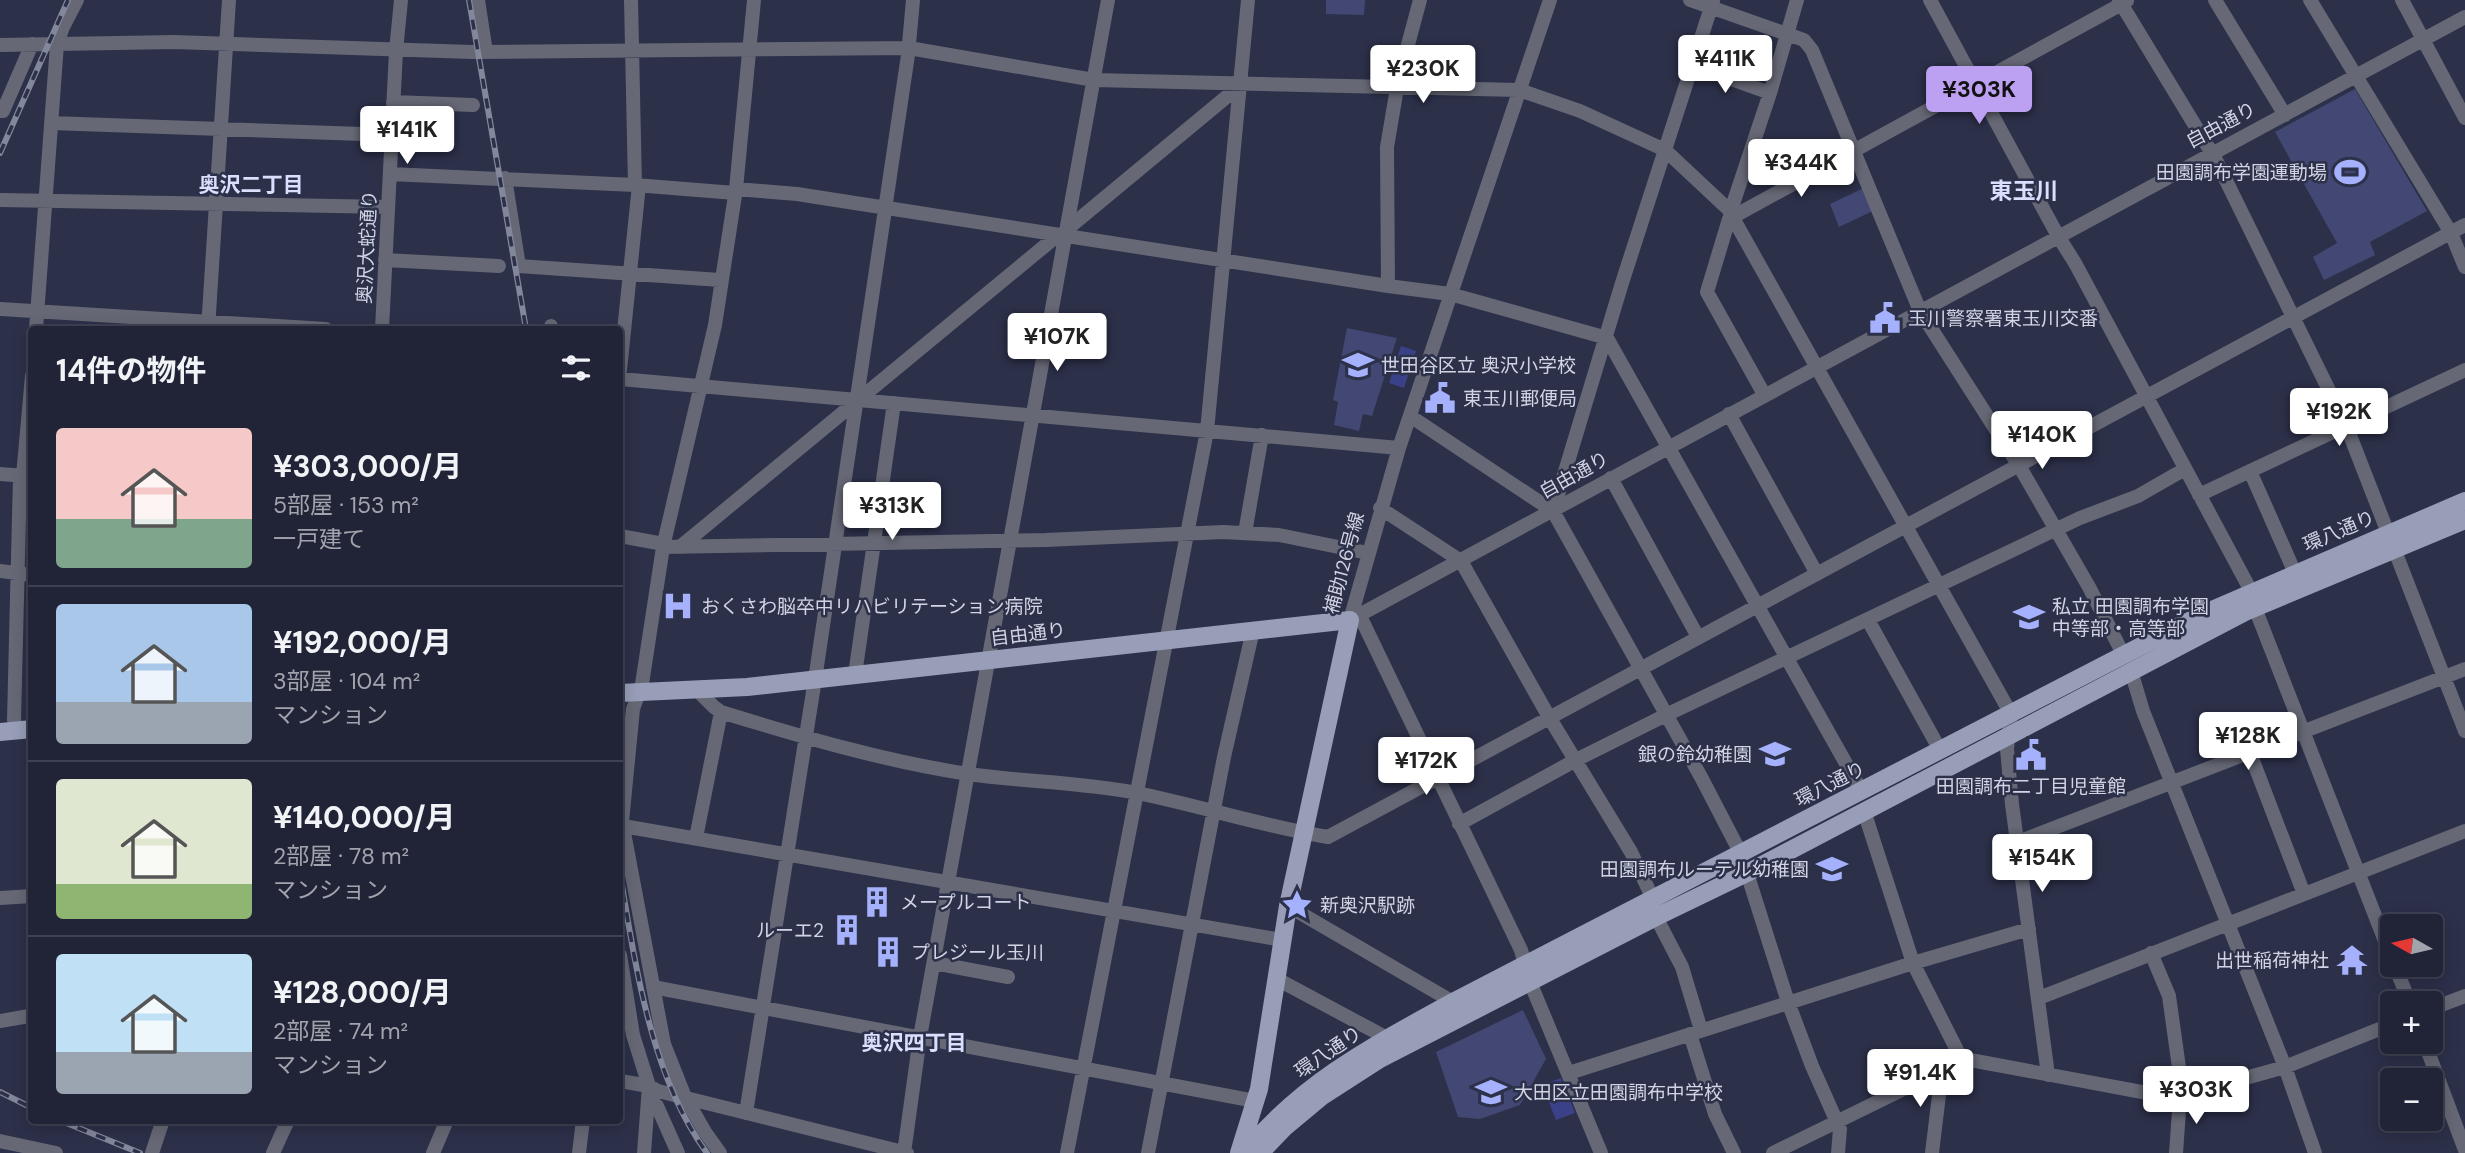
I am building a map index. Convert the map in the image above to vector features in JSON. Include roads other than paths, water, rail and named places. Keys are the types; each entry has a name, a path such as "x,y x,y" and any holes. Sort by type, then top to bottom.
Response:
{"main road":[{"name":"環八通り","path":"1260,1153 1285,1127 1350,1077 1530,982 1741,853 2123,654 2392,541 2465,501"},
{"name":"環八通り","path":"1241,1153 1272,1121 1331,1072 1387,1038 1526,963 1654,908 1747,873 2131,671 2295,573 2465,520"},
{"name":"自由通り","path":"623,693 744,688 1355,618"},
{"name":"補助126号線","path":"1241,1153 1259,1089 1275,978 1303,833 1355,618"}],"street":[{"path":"36,326 57,44 77,0"},
{"path":"0,309 209,326 229,0"},
{"name":"奥沢大蛇通り","path":"382,326 391,135 401,0"},
{"path":"478,0 486,52"},
{"path":"623,341 637,185 631,0"},
{"path":"720,1153 685,1097 664,1044 623,826 633,709 642,684 663,547 715,325 735,191 754,0"},
{"path":"746,1113 815,680 913,0"},
{"path":"623,1082 905,1153 920,1037 990,660 1063,233 1108,0"},
{"path":"1067,1153 1207,431 1248,0"},
{"path":"1388,286 1387,147 1398,87 1420,0"},
{"name":"補助126号線","path":"1355,618 1380,508 1550,0"},
{"path":"1690,0 1712,4 1804,40 1812,50 1920,311 2019,466 2089,587 2123,654"},
{"path":"1732,217 1797,0"},
{"path":"1930,0 2075,263 2253,599 2380,928"},
{"path":"2215,0 2285,115"},
{"path":"2310,0 2451,233 2465,267"},
{"path":"2402,0 2465,118"},
{"path":"1765,396 1706,292 1727,223 1732,217 2123,1 2212,154 2346,425 2465,731"},
{"path":"1553,510 1712,4"},
{"name":"自由通り","path":"1355,618 2465,17"},
{"path":"0,45 226,43 396,51 486,52 908,48 1094,80 1519,90 1580,111 1665,150 1728,209 2011,714 2007,749 2048,1075"},
{"path":"0,111 4,111 32,44"},
{"path":"1692,65 1770,93"},
{"path":"680,547 1241,84"},
{"path":"393,102 473,105"},
{"path":"51,123 391,135"},
{"path":"390,174 797,194 1450,294 1607,338 1862,792"},
{"path":"505,178 519,266 720,280"},
{"path":"0,200 388,207"},
{"path":"697,690 721,712 805,738 968,774 1136,793 1213,813 1328,837 2465,225"},
{"path":"385,260 499,266"},
{"path":"2199,495 2465,370"},
{"path":"623,379 1399,448"},
{"path":"855,676 894,403"},
{"path":"1729,414 1817,574"},
{"path":"1410,416 1553,510 1741,853"},
{"path":"16,731 14,720 25,574 28,433"},
{"path":"1245,533 1262,435"},
{"path":"1459,824 1665,715 2080,518 2138,496 2185,469"},
{"path":"2250,471 2295,573"},
{"path":"0,474 25,476"},
{"path":"1611,478 1698,637"},
{"path":"1380,508 1461,561 1549,717 1631,852 1682,968 1715,1114 1734,1153"},
{"path":"623,537 658,543 663,547 680,547 1245,533 1279,535 1368,552"},
{"path":"0,571 25,574"},
{"path":"1355,618 1526,963 1530,982 1601,1153"},
{"path":"1868,620 1940,750"},
{"path":"1148,1153 1213,813 1254,630"},
{"path":"2018,842 2465,669"},
{"path":"2131,671 2143,711 2285,1067 2315,1153"},
{"path":"696,838 721,712"},
{"path":"2250,753 2304,894"},
{"path":"1864,811 1913,963 1962,1060"},
{"path":"623,826 1282,940"},
{"path":"2039,998 2465,831"},
{"path":"1747,873 1788,1002 1812,1066 1838,1121 1838,1153"},
{"path":"0,898 28,896"},
{"path":"1288,905 1453,1002"},
{"path":"1569,1073 1788,1002 2029,929"},
{"path":"2151,953 2169,996 2181,1097 2176,1153"},
{"path":"934,963 1008,977"},
{"path":"623,973 633,1035 649,1086 643,1153"},
{"path":"1275,978 1387,1038"},
{"path":"653,987 1255,1101"},
{"path":"2443,1004 2465,996"},
{"path":"0,1021 28,1016"},
{"path":"1773,1153 1962,1060 1969,1059 2174,1098 2285,1067 2380,1029"},
{"path":"2429,1054 2465,1150"},
{"path":"1932,1153 1942,1070"},
{"path":"649,1101 657,1106 678,1153"},
{"path":"155,1146 162,1124"},
{"path":"273,1153 286,1124"},
{"path":"433,1153 445,1124"},
{"path":"579,1153 583,1124"},
{"path":"0,1141 56,1153"}],"railway":[{"path":"0,153 68,0"},
{"path":"469,0 525,326"},
{"path":"623,891 639,982 659,1055 688,1123 707,1153"},
{"path":"0,1092 28,1106"},
{"path":"69,1124 140,1153"}],"place":[{"name":"田園調布学園運動場","path":"2350,172"},
{"name":"玉川警察署東玉川交番","path":"1885,318"},
{"name":"世田谷区立 奥沢小学校","path":"1358,365"},
{"name":"東玉川郵便局","path":"1440,398"},
{"name":"おくさわ脳卒中リハビリテーション病院","path":"678,606"},
{"name":"私立 田園調布学園 中等部・高等部","path":"2029,617"},
{"name":"銀の鈴幼稚園","path":"1775,754"},
{"name":"田園調布二丁目児童館","path":"2031,755"},
{"name":"田園調布ルーテル幼稚園","path":"1832,869"},
{"name":"メープルコート","path":"877,902"},
{"name":"新奥沢駅跡","path":"1297,905"},
{"name":"ルーエ2","path":"847,930"},
{"name":"プレジール玉川","path":"888,952"},
{"name":"出世稲荷神社","path":"2352,960"},
{"name":"大田区立田園調布中学校","path":"1491,1092"}],"district":[{"name":"奥沢二丁目","path":"251,185"},
{"name":"東玉川","path":"2024,191"},
{"name":"奥沢四丁目","path":"914,1043"}]}
